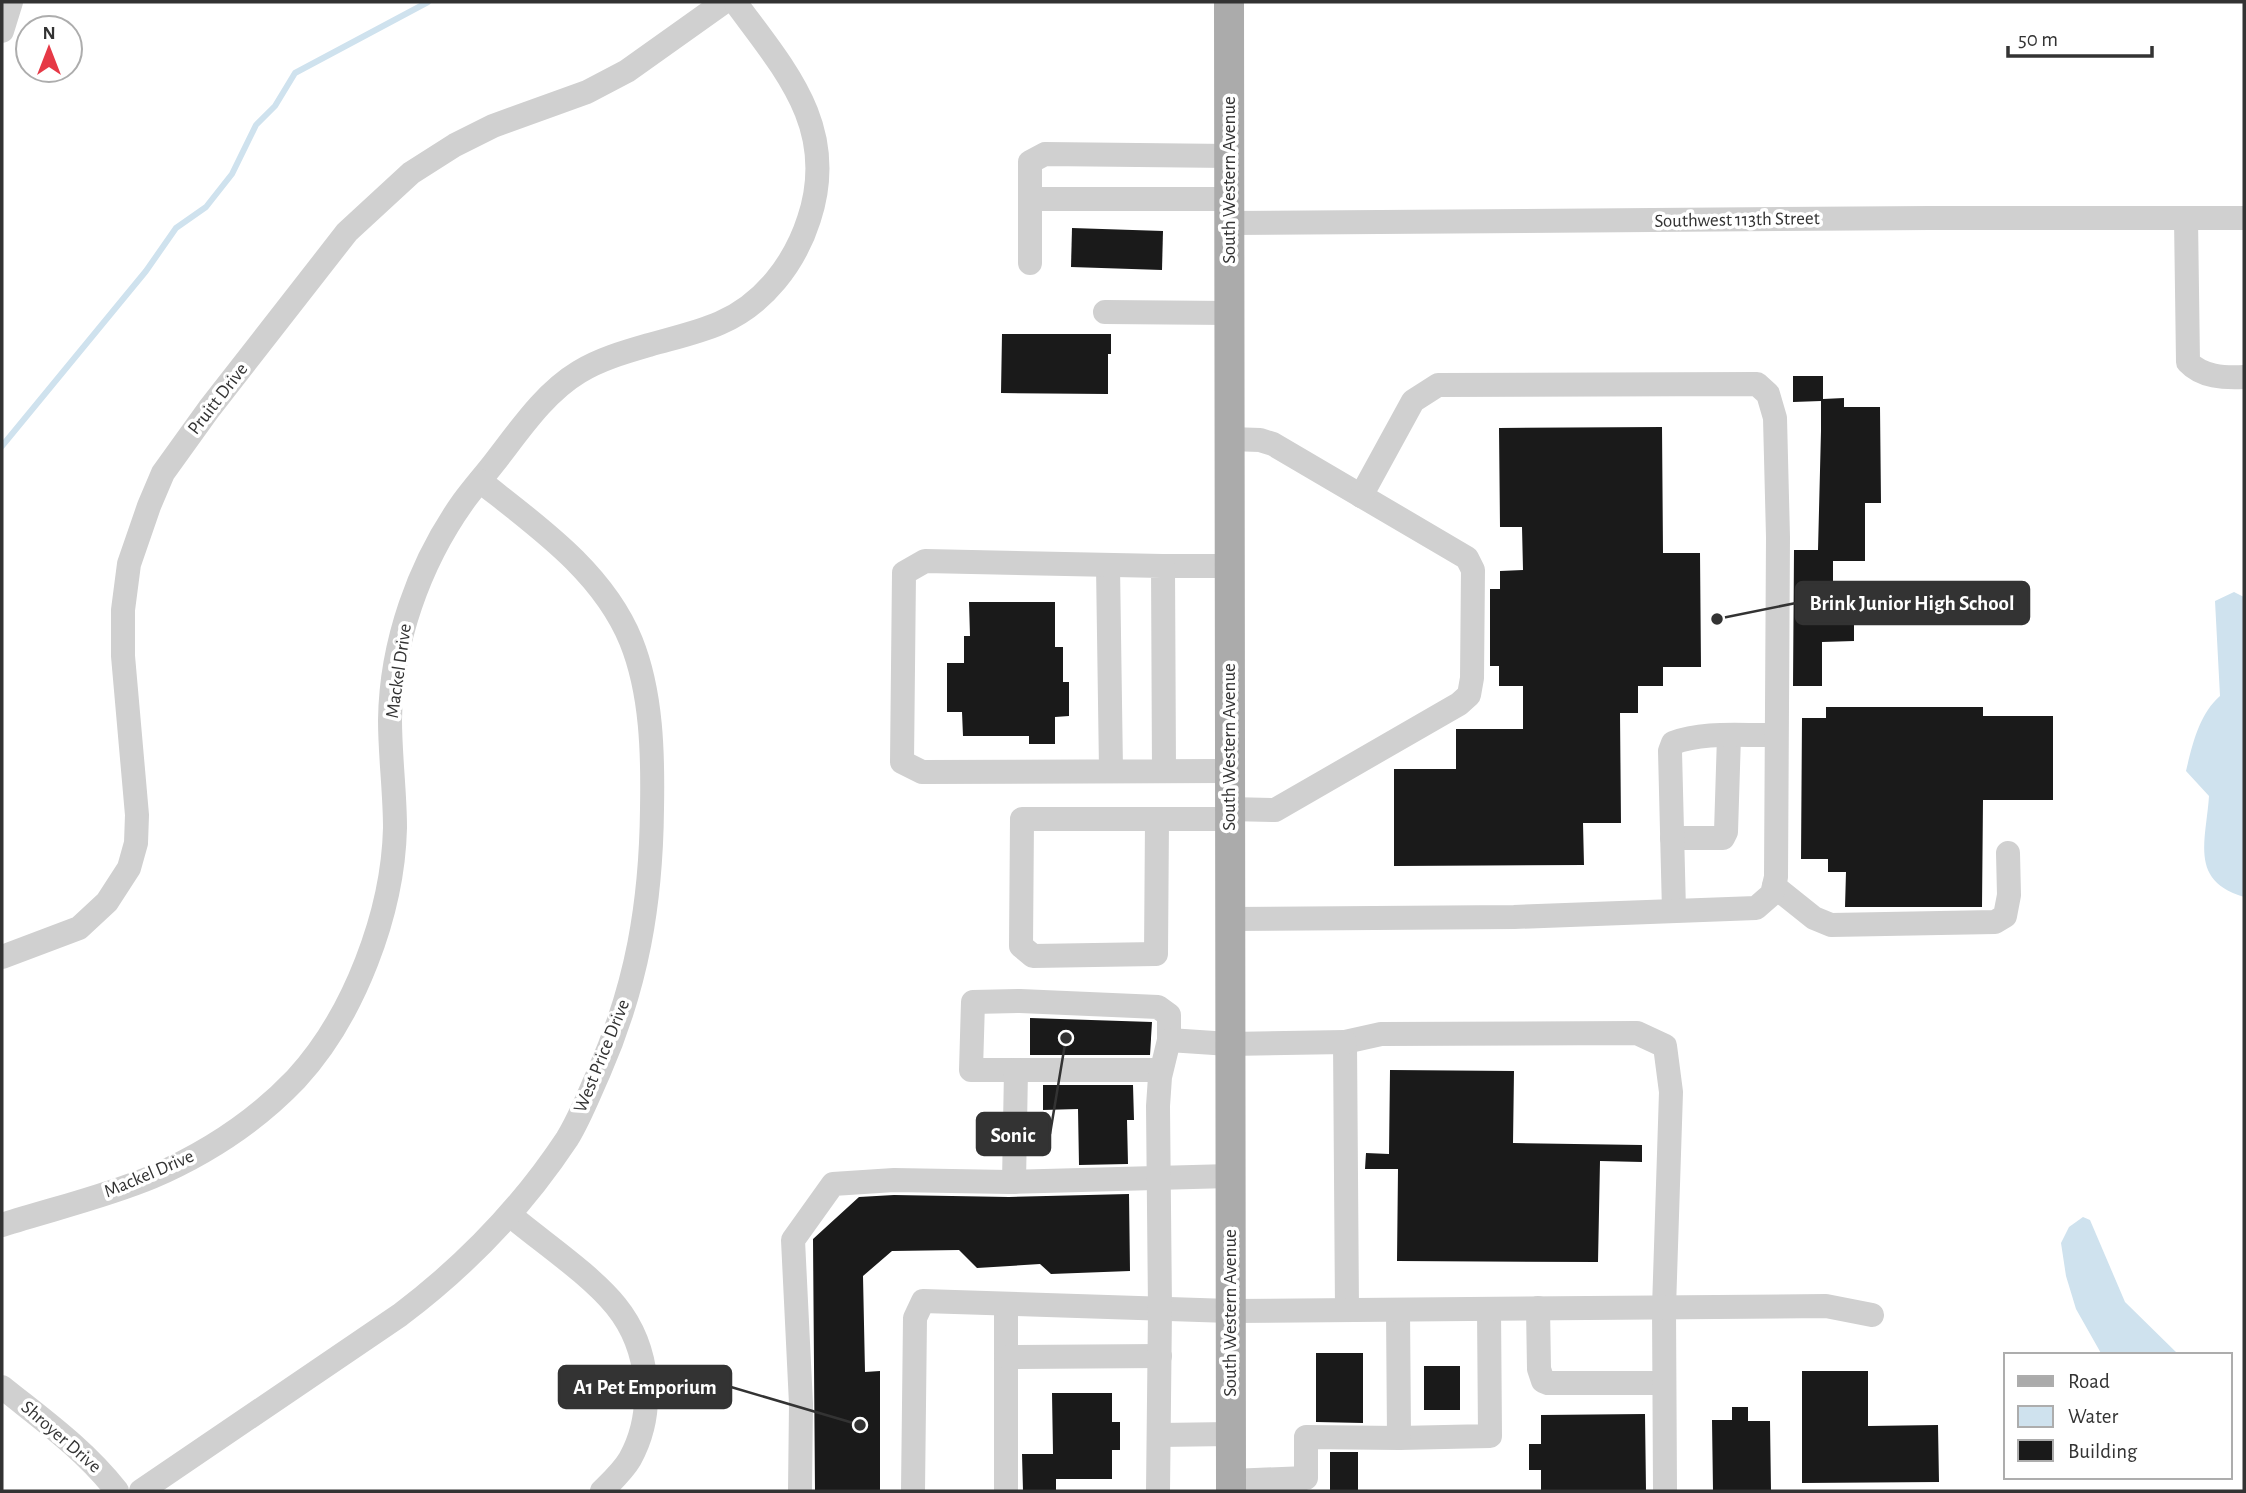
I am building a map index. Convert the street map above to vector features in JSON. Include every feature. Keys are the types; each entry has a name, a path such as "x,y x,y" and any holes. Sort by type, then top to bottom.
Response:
{"main road":[{"name":"South Western Avenue","path":"1229,2 1231,1486"}],"street":[{"path":"2,31 10,2"},
{"name":"Pruitt Drive","path":"2,957 79,928 107,902 129,868 135,843 137,815 123,656 123,610 129,564 163,473 209,409 347,232 411,173 493,126 587,92 627,71 724,2"},
{"name":"Mackel Drive","path":"2,1224 151,1178 216,1144 246,1123 296,1079 331,1030 364,965 383,911 391,877 395,832 390,716 399,649 408,611 423,572 443,534 480,481 541,405 564,383 578,372 614,356 700,331 738,314 770,287 788,265 809,221 816,195 817,149 807,109 779,59 735,2"},
{"path":"1031,263 1030,162 1045,154 1230,156"},
{"name":"Southwest 113th Street","path":"1031,199 1230,211 1930,218 2244,218"},
{"path":"2186,218 2188,362 2197,372 2244,377"},
{"path":"1105,312 1230,313"},
{"path":"1229,919 1514,917 1756,908 1772,894 1776,877 1778,537 1775,418 1768,394 1757,384 1438,385 1413,401 1361,496"},
{"path":"1157,820 1156,954 1033,956 1021,946 1022,819 1157,820 1275,810 1459,704 1469,695 1472,678 1473,570 1467,558 1273,444 1260,440 1230,439"},
{"name":"West Price Drive","path":"141,1491 400,1315 438,1286 510,1214 568,1137 615,1032 638,954 648,897 652,790 649,719 642,681 631,642 615,612 585,570 530,520 480,481"},
{"path":"1229,566 925,561 904,573 902,762 922,772 1229,771"},
{"path":"1108,566 1111,771"},
{"path":"1163,566 1164,771"},
{"path":"1674,911 1670,751 1673,743 1685,738 1776,735"},
{"path":"1672,838 1723,838 1728,824 1729,736"},
{"path":"1774,886 1814,918 1831,925 1995,922 2005,916 2009,895 2008,853"},
{"path":"1158,1491 1158,1106 1161,1070 1169,1041 1169,1015 1158,1006 973,1002 971,1070 1161,1070"},
{"path":"1169,1041 1229,1044 1345,1042 1381,1034 1637,1032 1665,1046 1671,1092 1664,1308 1665,1491"},
{"path":"1345,1042 1347,1310"},
{"path":"1014,1182 1016,1070"},
{"path":"800,1491 802,1404 793,1240 833,1184 894,1180 1014,1182 1230,1177"},
{"path":"510,1214 617,1307 640,1350 646,1395 639,1440 630,1459 602,1491"},
{"path":"913,1491 915,1318 923,1301 1230,1311 1826,1306 1872,1315"},
{"path":"1006,1304 1006,1491"},
{"path":"1538,1308 1539,1369 1543,1381 1663,1383"},
{"path":"1231,1486 1306,1485 1306,1437 1490,1436 1489,1309"},
{"path":"1398,1310 1399,1438"},
{"path":"1006,1357 1160,1356"},
{"name":"Shroyer Drive","path":"5,1398 48,1422 90,1459 117,1491"},
{"path":"1159,1435 1230,1434"}],"water":[{"path":"2234,592 2244,597 2244,897 2215,881 2208,870 2204,844 2209,796 2186,771 2202,721 2220,696 2215,601"},
{"path":"2083,1217 2090,1220 2125,1302 2177,1353 2101,1353 2076,1309 2066,1276 2061,1243 2069,1227"}],"building":[{"path":"1072,228 1163,231 1162,270 1071,267"},
{"path":"1002,334 1111,334 1108,394 1001,393"},
{"path":"1793,376 1823,376 1823,399 1844,398 1844,407 1880,407 1881,503 1865,503 1865,561 1833,561 1833,606 1854,606 1854,641 1822,642 1822,686 1793,686 1794,550 1818,550 1821,401 1793,402"},
{"path":"1662,427 1663,553 1700,553 1701,667 1663,667 1663,686 1638,686 1638,713 1620,713 1621,823 1583,823 1584,865 1394,866 1394,769 1456,769 1456,729 1523,729 1523,686 1499,686 1499,666 1490,666 1490,589 1500,589 1500,571 1523,570 1522,527 1500,527 1499,428"},
{"path":"969,602 1055,602 1055,647 1063,647 1063,682 1069,682 1069,716 1055,717 1055,744 1029,744 1029,736 963,736 962,712 947,712 947,663 964,663 964,636 970,636"},
{"path":"1826,707 1983,707 1983,716 2053,716 2053,800 1983,800 1982,907 1845,907 1846,872 1828,872 1828,859 1801,859 1802,718 1826,718"},
{"path":"1030,1018 1152,1022 1150,1055 1030,1055"},
{"path":"1390,1070 1514,1071 1513,1143 1642,1145 1642,1162 1600,1161 1598,1262 1397,1261 1398,1169 1365,1169 1366,1153 1389,1154"},
{"path":"1043,1085 1133,1085 1134,1120 1127,1120 1128,1164 1079,1165 1078,1109 1043,1110"},
{"path":"1129,1194 1130,1271 1051,1274 1040,1264 977,1268 959,1250 892,1251 863,1276 865,1372 880,1371 880,1491 815,1491 813,1239 859,1197"},
{"path":"1316,1353 1363,1353 1363,1423 1316,1422"},
{"path":"1424,1366 1460,1366 1460,1410 1424,1410"},
{"path":"1802,1371 1868,1371 1868,1426 1938,1425 1939,1482 1802,1483"},
{"path":"1052,1393 1112,1393 1112,1422 1120,1422 1120,1450 1112,1450 1112,1479 1056,1479 1056,1491 1023,1491 1022,1454 1053,1454"},
{"path":"1732,1407 1748,1407 1748,1421 1770,1421 1771,1491 1713,1491 1712,1420 1732,1420"},
{"path":"1645,1414 1646,1491 1541,1491 1541,1470 1529,1470 1529,1444 1541,1444 1541,1415"},
{"path":"1330,1452 1358,1452 1358,1491 1330,1491"}],"waterway":[{"path":"2,446 146,271 176,228 206,207 232,174 256,125 275,106 295,73 428,2"}],"place":[{"name":"Brink Junior High School","path":"1717,619"},
{"name":"Sonic","path":"1066,1038"},
{"name":"A1 Pet Emporium","path":"860,1425"}]}
